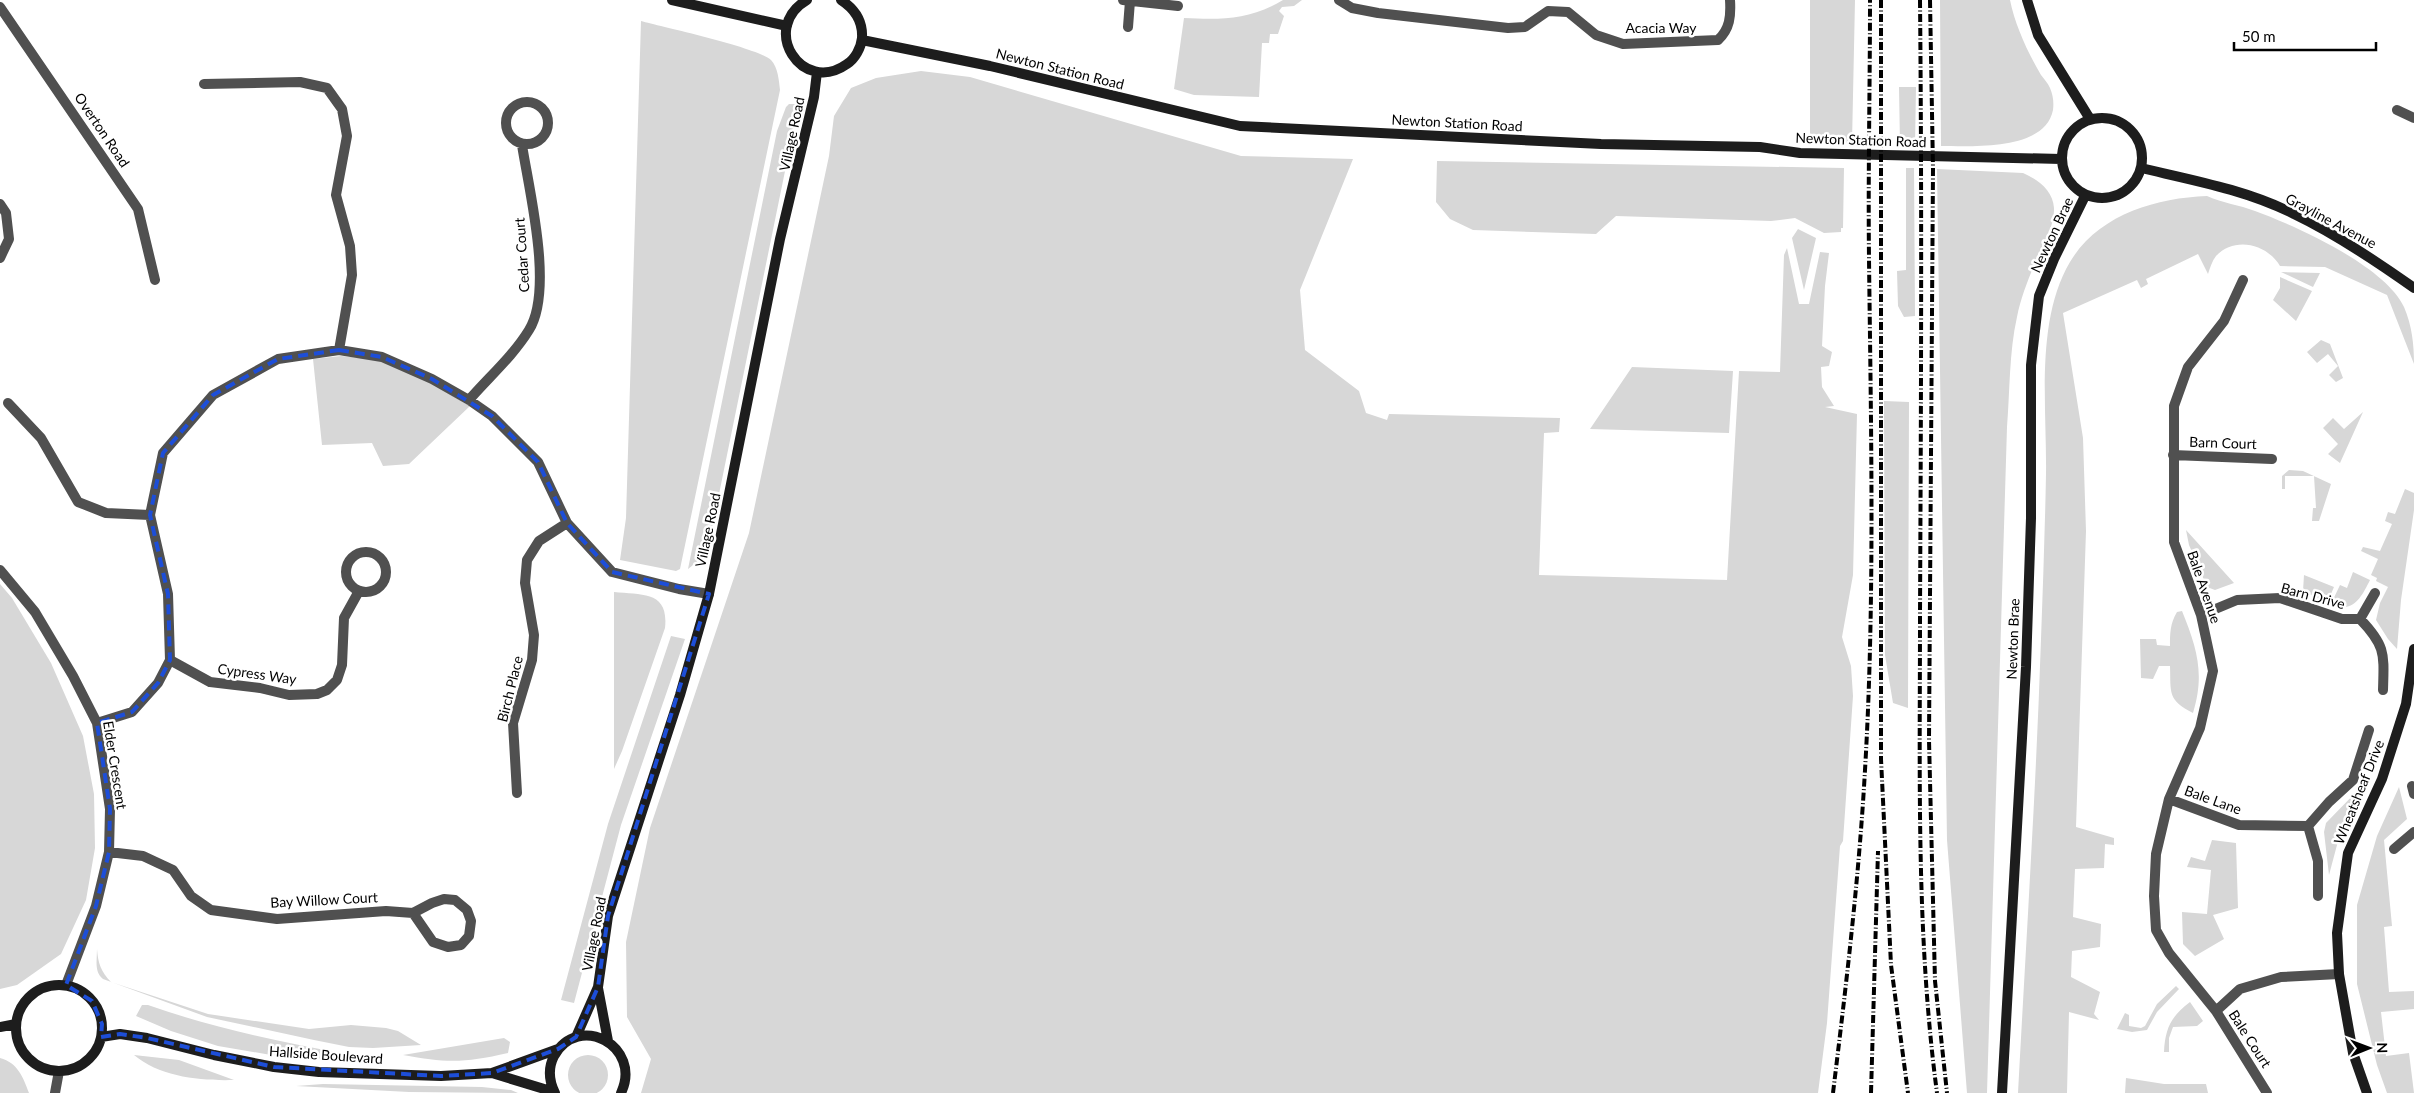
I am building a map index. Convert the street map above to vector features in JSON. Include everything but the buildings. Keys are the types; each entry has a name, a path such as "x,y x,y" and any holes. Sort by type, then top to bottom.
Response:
{"street":[{"path":"672,0 787,26"},
{"path":"808,0 797,7 787,26 786,36 791,54 806,68 816,72 829,72 840,69 850,62 858,52 862,40 862,28 858,16 850,6 841,0"},
{"name":"Acacia Way","path":"1339,0 1352,8 1378,13 1508,28 1525,27 1548,11 1568,12 1596,35 1623,44 1718,40 1726,33 1731,16 1730,0"},
{"path":"2027,0 2038,35 2090,119"},
{"path":"1128,28 1127,1 1178,6"},
{"name":"Overton Road","path":"0,7 138,209 155,280"},
{"name":"Newton Station Road","path":"862,40 990,66 1240,126 1601,144 1760,147 1800,153 2061,159"},
{"name":"Village Road","path":"576,1037 598,987 608,916 680,695 709,594 780,239 814,97 816,72"},
{"path":"204,84 300,82 327,88 342,108 347,136 336,195 350,246 352,275 339,350"},
{"path":"532,102 544,109 549,122 546,134 536,144 522,145 511,138 506,125 508,112 519,103 532,102"},
{"path":"2397,110 2414,118"},
{"path":"2090,119 2111,119 2126,126 2136,136 2142,152 2141,168 2135,182 2122,194 2105,199 2085,196 2074,189 2064,175 2061,159 2064,144 2070,132 2079,124 2090,119"},
{"name":"Cedar Court","path":"468,400 511,354 530,329 539,300 538,244 522,145"},
{"name":"Grayline Avenue","path":"2141,168 2233,191 2294,213 2377,262 2414,288"},
{"name":"Newton Brae","path":"2002,1093 2026,667 2031,518 2031,365 2039,296 2054,259 2085,196"},
{"path":"0,204 6,213 9,239 0,258"},
{"name":"Bale Avenue","path":"2216,1012 2169,953 2156,930 2154,896 2156,854 2169,799 2200,728 2214,671 2201,615 2174,542 2174,406 2188,367 2224,321 2243,280"},
{"path":"97,723 132,712 158,683 170,660 168,594 150,515 162,453 213,395 278,359 339,350 382,357 432,379 492,416 538,462 567,522 612,572 679,589 709,594"},
{"path":"8,403 41,438 78,502 106,513 150,515"},
{"name":"Barn Court","path":"2173,455 2272,459"},
{"name":"Birch Place","path":"518,793 513,723 532,660 534,635 525,584 527,560 539,541 567,522"},
{"path":"367,551 378,555 385,565 386,576 380,586 370,592 359,591 350,584 346,573 348,562 356,554 367,551"},
{"name":"Elder Crescent","path":"0,570 35,612 73,676 97,723 110,809 109,852 96,906 66,985"},
{"name":"Cypress Way","path":"170,660 210,682 260,688 289,695 317,694 327,690 337,680 342,665 344,618 359,591"},
{"name":"Barn Drive","path":"2360,619 2375,593"},
{"name":"Barn Drive","path":"2201,615 2237,600 2280,598 2342,620 2360,619 2377,636 2384,658 2383,690"},
{"name":"Wheatsheaf Drive","path":"2367,1093 2353,1052 2339,974 2337,933 2348,853 2382,778 2406,704 2414,650"},
{"path":"2318,896 2318,860 2308,826 2329,802 2353,780 2369,730"},
{"name":"Bale Lane","path":"2169,799 2239,825 2308,826"},
{"path":"2394,849 2414,832"},
{"name":"Bay Willow Court","path":"109,852 143,856 173,870 191,896 211,910 277,919 386,911 413,913"},
{"path":"444,899 455,900 467,910 471,922 469,936 461,945 448,947 433,942 413,913 444,899"},
{"name":"Bale Court","path":"2267,1093 2216,1012 2240,989 2282,977 2339,974"},
{"path":"54,985 66,985 83,992 92,1001 99,1012 102,1024 101,1038 96,1051 86,1062 73,1069 59,1071 44,1069 32,1062 22,1052 17,1039 16,1024 24,1002 33,993 54,985"},
{"name":"Village Road","path":"598,987 608,1041"},
{"path":"0,1027 16,1024"},
{"name":"Hallside Boulevard","path":"101,1038 120,1034 148,1038 214,1056 274,1067 319,1072 441,1076 492,1073 558,1049 576,1037"},
{"path":"576,1037 592,1036 608,1041 622,1057 626,1069 621,1093"},
{"path":"554,1092 549,1077 551,1062 558,1049"},
{"path":"55,1093 59,1071"},
{"name":"Hallside Boulevard","path":"492,1073 554,1092"}],"highlighted area":[{"path":"339,350 382,357 432,379 492,416 538,462 567,523 612,572 709,594 608,916 598,987 576,1037 558,1049 492,1073 441,1076 274,1067 147,1038 120,1034 101,1037 102,1024 92,1001 66,985 96,906 109,852 110,809 97,723 132,712 158,683 170,660 168,594 150,515 163,453 213,395 278,359"}],"shaded area":[{"path":"1283,0 1302,0 1294,6 1282,7 1279,11 1284,16 1278,34 1270,34 1269,43 1262,43 1259,97 1194,95 1174,89 1184,18 1210,19 1247,15 1271,7"},
{"path":"1810,0 1855,0 1852,143 1810,143"},
{"path":"1940,0 2010,0 2022,39 2053,96 2053,110 2047,123 2037,133 2006,143 1941,146"},
{"path":"641,21 730,44 763,55 771,60 775,66 780,90 680,569 676,571 620,560 626,518"},
{"path":"921,71 970,77 1241,156 1353,159 1300,290 1305,350 1359,391 1366,413 1387,420 1389,414 1560,418 1559,432 1544,433 1539,575 1727,580 1739,371 1780,372 1784,255 1787,248 1799,304 1809,304 1820,252 1829,253 1825,286 1822,346 1832,352 1829,366 1821,367 1822,387 1834,406 1825,407 1857,414 1853,575 1842,637 1851,666 1853,696 1843,841 1840,846 1827,1023 1818,1093 641,1093 651,1059 627,1017 626,942 650,828 749,533 829,156 834,116 851,88 876,78"},
{"path":"1899,87 1916,87 1915,145 1900,145"},
{"path":"789,104 795,104 793,132 708,548 700,549 697,562 688,569 777,131 786,107"},
{"path":"1437,161 1844,168 1843,228 1841,228 1841,232 1824,233 1795,218 1771,221 1616,216 1596,234 1473,230 1450,219 1436,202"},
{"path":"1906,168 1914,168 1915,316 1904,317 1898,306 1897,271 1906,270"},
{"path":"1937,169 2023,173 2034,179 2048,191 2054,208 2051,228 2031,273 2021,302 2014,330 2011,358 2007,427 1987,1093 1967,1093 1947,840"},
{"path":"2207,196 2255,211 2315,237 2338,249 2378,277 2394,292 2404,307 2412,335 2414,364 2387,295 2325,267 2280,266 2267,252 2250,245 2232,246 2224,250 2216,256 2208,274 2198,254 2146,279 2148,284 2141,288 2137,280 2063,313 2083,438 2086,531 2076,827 2114,838 2114,845 2105,844 2104,868 2075,869 2073,917 2101,924 2100,947 2072,951 2071,977 2100,992 2094,1014 2099,1020 2069,1012 2067,1093 2018,1093 2039,696 2046,474 2045,365 2052,311 2059,285 2070,262 2096,232 2112,221 2148,205 2187,197"},
{"path":"1798,229 1816,238 1804,290 1792,238"},
{"path":"2281,272 2320,273 2313,287"},
{"path":"2280,277 2312,291 2296,321 2273,300 2280,288"},
{"path":"2321,340 2330,344 2343,378 2336,382 2329,375 2338,366 2328,354 2317,363 2307,352"},
{"path":"341,356 383,360 429,382 470,406 409,464 383,466 372,443 322,445 313,359"},
{"path":"1632,367 1733,371 1729,433 1590,429"},
{"path":"1884,401 1909,402 1908,708 1893,703 1885,655"},
{"path":"2363,412 2340,463 2328,454 2338,444 2323,428 2333,418 2344,429"},
{"path":"2289,470 2303,471 2314,476 2285,476 2285,489 2282,489 2282,476"},
{"path":"2314,476 2331,484 2319,521 2312,521 2313,508 2316,508"},
{"path":"2405,489 2414,493 2414,510 2401,600 2397,649 2376,620 2380,603 2388,587 2376,581 2377,578 2371,575 2378,559 2361,551 2363,547 2380,551 2392,524 2385,521 2388,512 2395,514"},
{"path":"2186,530 2234,583 2215,590 2207,587 2189,545"},
{"path":"2353,572 2370,580 2360,598 2345,607 2331,604 2340,585 2347,588"},
{"path":"2304,575 2334,587 2327,603 2303,591"},
{"path":"0,584 12,598 51,663 83,736 94,794 95,848 86,900 61,954 17,985 0,989"},
{"path":"614,592 644,595 658,601 663,607 665,628 614,769"},
{"path":"2182,611 2192,637 2198,661 2197,699 2193,713 2179,704 2172,694 2170,666 2159,666 2153,679 2141,678 2140,639 2156,639 2157,645 2170,646 2170,633 2173,621 2177,612"},
{"path":"671,636 685,639 621,825 574,1003 561,1000 608,824"},
{"path":"2399,787 2407,819 2384,840 2392,926 2384,927 2389,992 2414,991 2414,1009 2381,1012 2386,1056 2409,1053 2414,1093 2387,1093 2377,1065 2357,984 2357,905 2377,836"},
{"path":"2359,789 2341,830 2329,875 2324,832 2326,823"},
{"path":"2212,840 2236,843 2238,908 2213,915 2224,939 2195,956 2183,944 2182,912 2207,914 2211,870 2187,867 2191,857 2205,861"},
{"path":"97,949 101,967 111,982 103,979 98,973"},
{"path":"113,983 208,1014 309,1029 351,1025 386,1028 398,1031 421,1045 373,1048 349,1047 314,1040 207,1017"},
{"path":"2176,986 2179,989 2157,1012 2147,1030 2132,1032 2117,1029 2125,1013 2129,1015 2129,1026 2141,1028 2145,1026 2157,1004"},
{"path":"2190,1002 2203,1021 2197,1026 2173,1027 2169,1038 2169,1052 2164,1052 2170,1024 2178,1012"},
{"path":"142,1005 148,1005 197,1021 246,1033 345,1054 311,1060 218,1046 171,1031 136,1016"},
{"path":"504,1038 510,1042 508,1053 480,1059 444,1061 403,1055"},
{"path":"134,1055 179,1060 234,1080 208,1080 168,1073 144,1062"},
{"path":"588,1055 602,1061 608,1075 602,1089 588,1095 574,1089 568,1075 574,1061"},
{"path":"0,1058 16,1067 29,1093 0,1093"},
{"path":"2126,1078 2164,1084 2206,1084 2208,1093 2125,1093"},
{"path":"323,1084 482,1087 511,1090 518,1093 409,1092 296,1086"}],"railway":[{"path":"1833,1093 1856,891 1868,706 1872,514 1869,226 1870,0"},
{"path":"1881,0 1881,759 1891,965 1908,1093"},
{"path":"1920,0 1921,854 1925,974 1937,1093"},
{"path":"1930,0 1933,169 1929,740 1935,981 1947,1093"},
{"path":"1871,1093 1878,851"}]}
